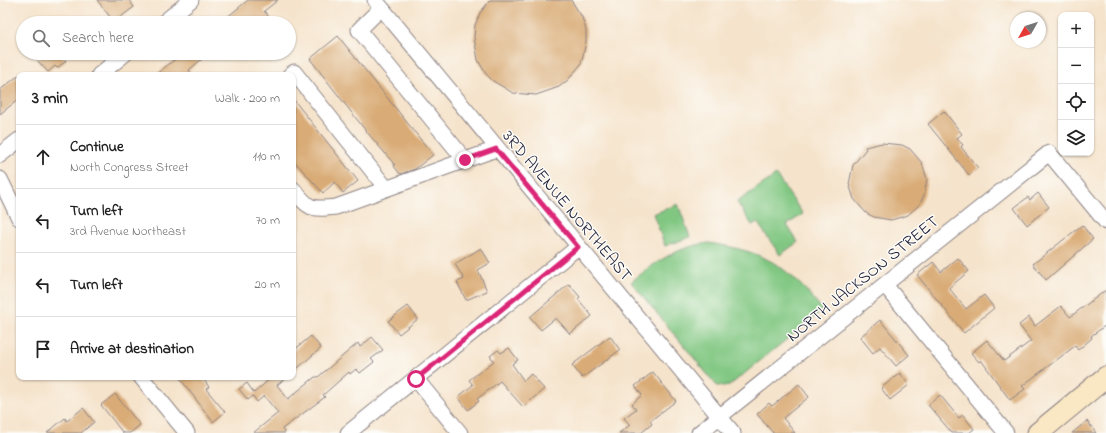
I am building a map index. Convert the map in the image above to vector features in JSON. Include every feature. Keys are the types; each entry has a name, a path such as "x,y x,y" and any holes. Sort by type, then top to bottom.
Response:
{"street":[{"path":"172,16 191,0"},
{"path":"378,4 359,30 465,160"},
{"name":"3RD AVENUE NORTHEAST","path":"378,4 496,149 733,433"},
{"path":"103,72 117,60"},
{"path":"296,75 386,188"},
{"path":"0,155 16,142"},
{"path":"296,196 305,204 316,210 336,207 496,149"},
{"name":"NORTH JACKSON STREET","path":"699,433 1049,153 1106,222"},
{"path":"0,179 16,212"},
{"path":"348,433 578,247"},
{"path":"885,285 1006,433"},
{"path":"1038,433 1106,377"},
{"path":"416,379 460,433"},
{"path":"143,380 187,433"}],"green space":[{"path":"776,175 803,214 787,225 798,242 780,255 757,222 752,225 737,202"},
{"path":"678,204 690,237 665,246 653,214"},
{"path":"709,243 746,251 761,256 774,263 798,282 823,310 729,386 717,386 631,282 667,256 687,248"}],"building":[{"path":"97,0 129,0 134,7 122,16 109,16"},
{"path":"248,0 278,0 264,11 268,16 229,16"},
{"path":"490,0 571,0 582,17 586,30 586,42 581,64 568,80 559,87 536,95 513,93 493,81 486,74 478,60 474,37 475,25 480,13"},
{"path":"338,36 433,155 415,169 400,174 394,166 395,165 366,131 310,59"},
{"path":"37,60 66,61 57,68 55,66 48,72"},
{"path":"174,60 201,60 189,70 190,72 159,72"},
{"path":"16,77 16,101 0,114 0,90"},
{"path":"296,103 358,181 343,193 335,182 323,193 296,163"},
{"path":"944,111 962,134 957,138 963,145 961,147 978,168 969,175 928,124"},
{"path":"882,143 902,145 910,149 922,163 927,179 924,195 920,204 908,215 891,220 874,217 866,213 854,199 849,184 853,165 866,149 865,147"},
{"path":"1038,193 1049,207 1027,225 1014,208 1028,197 1030,200"},
{"path":"1082,225 1093,239 1046,280 1033,264"},
{"path":"481,248 490,263 478,270 487,291 466,300 457,282 464,279 455,264"},
{"path":"958,258 969,271 949,288 966,309 984,295 994,308 964,333 917,275 933,262 941,272"},
{"path":"569,284 580,297 578,299 592,316 570,334 556,318 541,330 530,317"},
{"path":"1106,290 1106,325 1091,336 1092,338 1078,350 1075,346 1022,386 1025,389 1010,400 981,360 979,362 971,353 987,340 1004,361 1031,341 1019,325 1029,317 1035,326 1061,306 1070,317"},
{"path":"408,306 418,319 399,334 388,321"},
{"path":"880,320 909,355 896,366 880,347 873,353 860,337"},
{"path":"311,336 321,348 296,369 296,348"},
{"path":"610,336 620,350 582,378 572,365"},
{"path":"372,337 383,350 371,359 374,362 360,373 356,369 350,374 349,372 323,395 325,397 282,429 285,433 253,433 278,413 264,396 257,402 253,396 248,400 239,389 247,383 254,393 269,380 283,380 277,385 288,399 315,377 318,377 358,343 360,347"},
{"path":"509,348 518,360 512,364 524,381 531,374 544,389 523,407 500,381 477,399 479,401 468,410 458,397 473,385 469,380 494,361 490,356 498,350 501,353"},
{"path":"653,372 676,401 650,421 652,424 641,433 619,433 630,425 624,418 636,409 632,404 642,395 635,386"},
{"path":"900,373 909,385 890,400 881,388"},
{"path":"181,380 204,380 209,387 206,389 225,412 213,422"},
{"path":"799,384 809,397 783,418 795,433 773,433 757,414 769,403 772,406"},
{"path":"115,394 140,425 130,433 123,433 101,405"},
{"path":"940,395 959,418 963,415 974,429 969,433 952,433 928,405"},
{"path":"83,408 94,422 81,433 47,433 65,418 67,421"},
{"path":"1087,421 1096,433 1072,433"}],"route":[{"path":"416,379 578,247 496,149 465,160"}]}
